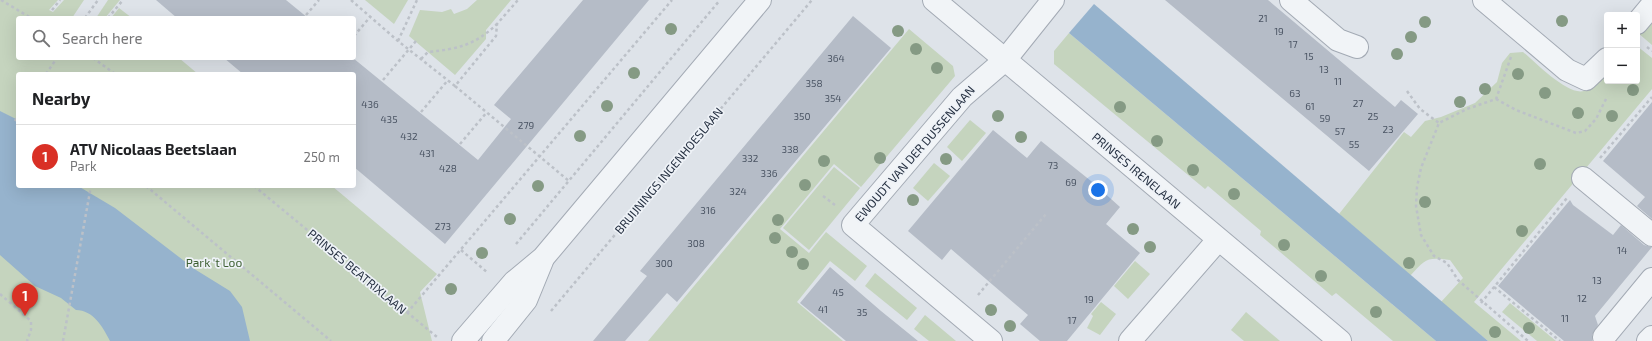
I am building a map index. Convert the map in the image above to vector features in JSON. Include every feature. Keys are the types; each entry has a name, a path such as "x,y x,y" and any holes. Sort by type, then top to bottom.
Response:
{"street":[{"path":"465,340 514,282 543,258 760,0"},
{"name":"PRINSES IRENELAAN","path":"934,0 1340,341"},
{"path":"1005,60 1053,0"},
{"path":"1291,0 1338,40 1357,48"},
{"path":"1484,0 1567,70 1586,79 1604,62"},
{"path":"1640,19 1652,5"},
{"name":"EWOUDT VAN DER DUSSENLAAN","path":"991,341 853,225 962,97 1005,60"},
{"path":"1583,178 1652,235"},
{"path":"1130,341 1218,240"},
{"path":"493,341 526,300 543,258"},
{"path":"1611,336 1648,291"},
{"path":"1648,341 1652,337"}],"path":[{"path":"1,0 28,16"},
{"path":"52,10 60,0"},
{"path":"86,16 98,0"},
{"path":"110,16 123,0"},
{"path":"306,16 319,0"},
{"path":"351,0 398,41 487,112 568,181"},
{"path":"398,41 417,0"},
{"path":"421,59 428,52 452,49 475,42 484,37 518,0"},
{"path":"407,313 672,0"},
{"path":"515,245 720,0"},
{"name":"BRUIJNINGS INGENHOESLAAN","path":"549,314 812,0"},
{"path":"356,34 370,17"},
{"path":"454,86 496,36 497,24"},
{"path":"1496,99 1510,58 1528,38"},
{"path":"383,80 416,41"},
{"path":"47,72 56,60"},
{"path":"96,60 110,72"},
{"path":"421,112 448,80"},
{"path":"1407,91 1420,109 1439,123"},
{"path":"1528,341 1482,303 1458,280 1447,263 1434,256 1421,235 1416,206 1417,187 1421,168 1439,123 1467,109 1496,99 1516,110 1576,133 1585,131 1596,118 1608,95"},
{"path":"460,144 487,112"},
{"path":"63,341 91,188"},
{"path":"148,188 331,341"},
{"name":"PRINSES BEATRIXLAAN","path":"256,188 438,338"},
{"path":"960,315 1046,214"},
{"path":"486,280 491,274"},
{"path":"1494,287 1560,341"},
{"path":"0,294 31,321 31,330 27,341"},
{"path":"435,341 441,333"},
{"path":"438,338 465,340"}],"green space":[{"name":"Park 't Loo","path":"0,0 58,0 49,10 53,12 64,0 84,0 73,16 16,16 16,60 181,60 196,72 16,72 16,188 334,188 437,274 420,292 432,341 0,341"},
{"path":"108,0 120,0 107,16 97,16"},
{"path":"365,0 408,0 394,24"},
{"path":"477,0 511,0 486,30 486,39 455,75 409,36 420,10 442,12 451,9 454,14 467,9"},
{"path":"119,8 129,16 113,16"},
{"path":"1652,18 1652,45 1640,35 1640,31"},
{"path":"909,29 953,66 955,76 861,187 834,164 780,229 809,253 826,232 867,266 855,281 830,261 797,302 843,341 648,341"},
{"path":"1069,33 1436,341 1393,341 1336,293 1332,296 1260,235 1261,231 1208,186 1205,189 1054,64 1054,51"},
{"path":"1640,48 1652,58 1652,89 1474,302 1521,341 1488,341 1441,302 1463,278 1450,260 1427,260 1410,276 1339,214 1404,132 1411,137 1425,121 1441,117 1475,103 1497,82 1502,63 1510,53 1523,52 1552,77 1569,88 1577,91 1584,91 1588,89 1604,74 1604,84 1640,84"},
{"path":"970,120 986,133 962,161 947,147"},
{"path":"934,163 950,176 928,201 913,188"},
{"path":"834,167 860,188 809,250 783,228"},
{"path":"1135,261 1150,274 1128,299 1114,286"},
{"path":"875,273 917,308 907,320 865,286"},
{"path":"1101,302 1116,314 1100,335 1087,328 1093,316 1091,314"},
{"path":"1510,303 1556,341 1537,341 1502,312"},
{"path":"1246,312 1280,341 1244,341 1231,330"},
{"path":"925,315 956,341 929,341 914,329"}],"water":[{"path":"1094,4 1488,341 1436,341 1069,33"},
{"path":"0,111 16,119 16,188 81,188 115,208 196,270 230,291 242,307 250,341 110,341 101,325 92,316 88,313 76,310 61,298 35,286 0,255"}],"building":[{"path":"156,0 286,0 306,16 175,16"},
{"path":"583,0 649,0 445,244 356,169 356,72 241,72 226,60 355,60 478,160 511,119 494,105"},
{"path":"1165,0 1268,0 1395,107 1401,100 1418,114 1369,171"},
{"path":"853,16 891,48 677,302 667,293 625,341 593,341 647,276 640,271"},
{"path":"1652,102 1652,219 1637,206 1645,197 1603,161"},
{"path":"993,130 1027,158 1041,141 1091,181 1120,207 1106,224 1140,253 1067,341 1040,341 1020,324 1028,315 951,249 942,260 908,231"},
{"path":"1570,200 1573,205 1613,235 1621,225 1644,245 1652,247 1595,316 1598,325 1592,335 1592,341 1564,341 1498,286"},
{"path":"830,267 918,341 846,341 800,303"}],"place":[{"name":"ATV Nicolaas Beetslaan","path":"25,316"}]}
